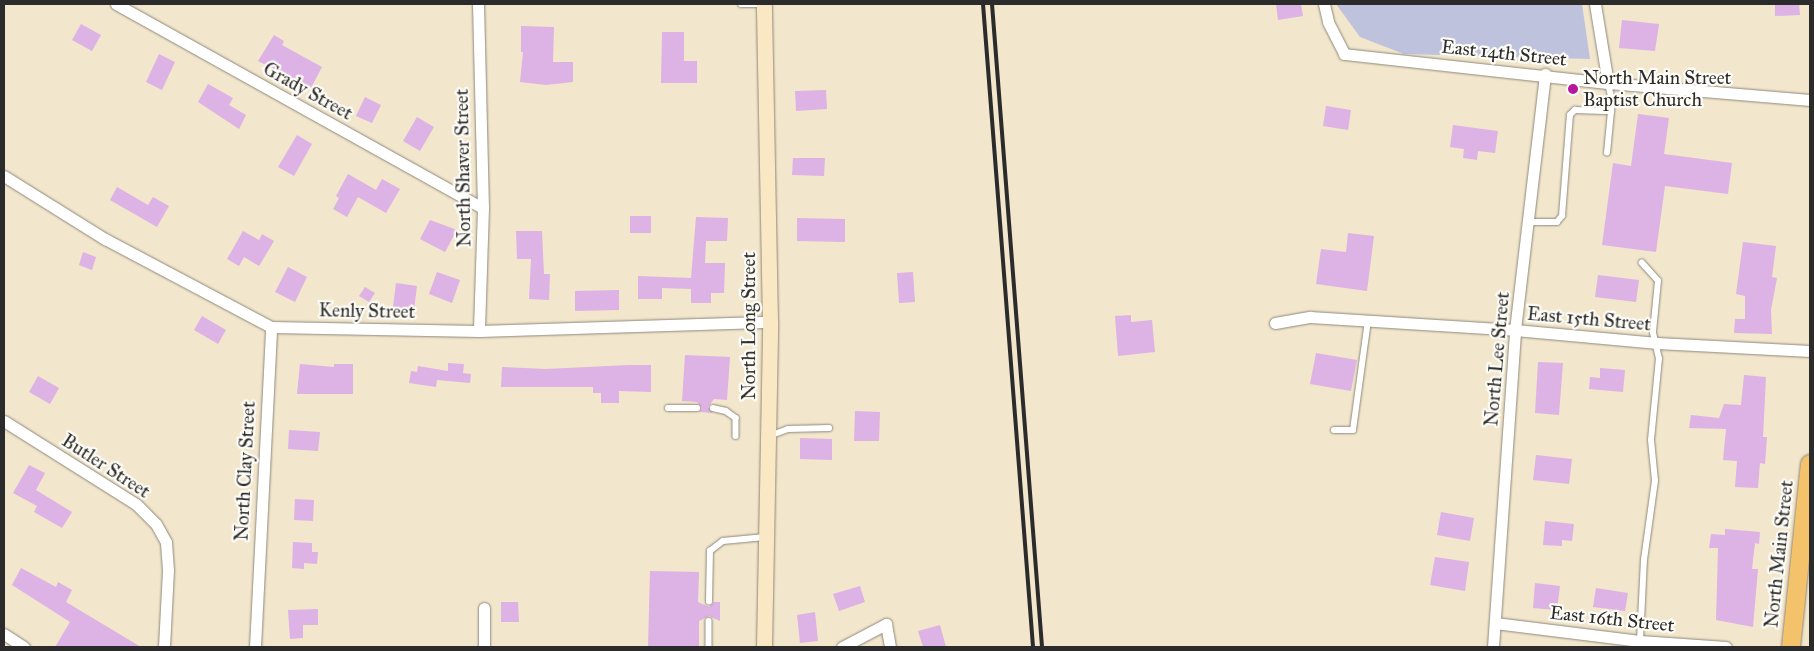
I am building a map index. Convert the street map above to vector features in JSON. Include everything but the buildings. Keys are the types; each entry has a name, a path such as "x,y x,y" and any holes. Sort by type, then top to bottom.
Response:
{"main road":[{"name":"North Main Street","path":"1791,647 1802,568 1810,464"}],"street":[{"name":"Grady Street","path":"116,4 483,208"},
{"name":"North Shaver Street","path":"478,4 483,208 479,331"},
{"name":"North Long Street","path":"762,4 770,322 764,647"},
{"name":"East 14th Street","path":"1324,4 1328,22 1344,54 1545,74 1608,83 1810,100"},
{"path":"1596,4 1608,83"},
{"name":"North Lee Street","path":"1493,647 1515,330 1545,74"},
{"name":"Kenly Street","path":"4,176 105,239 271,327 479,331 770,322"},
{"name":"East 15th Street","path":"1275,323 1310,317 1368,320 1515,330 1657,343 1810,351"},
{"name":"North Clay Street","path":"255,647 271,327"},
{"name":"Butler Street","path":"4,421 136,504 156,524 166,542 168,560 164,647"},
{"path":"484,608 484,647"},
{"name":"East 16th Street","path":"1495,623 1640,641 1726,647"},
{"path":"842,647 886,624 890,647"},
{"path":"4,634 24,647"}],"lane":[{"path":"740,4 762,4"},
{"path":"1606,154 1611,111 1608,83"},
{"path":"1528,222 1557,222 1562,216 1570,115 1575,110 1611,111"},
{"path":"1640,641 1644,560 1655,481 1651,440 1659,359 1657,343 1652,332 1658,281 1642,263"},
{"path":"1334,430 1353,430 1368,320"},
{"path":"668,408 697,408"},
{"path":"713,408 726,411 736,418 736,436"},
{"path":"768,436 788,429 829,428"},
{"path":"709,602 710,551 723,541 767,537"},
{"path":"709,621 710,647"}],"shaded area":[{"path":"1336,4 1582,4 1590,59 1404,54 1360,37"}],"railway":[{"path":"983,4 1033,647"},
{"path":"992,4 1042,647"}],"place":[{"name":"North Main Street Baptist Church","path":"1573,89"}]}
